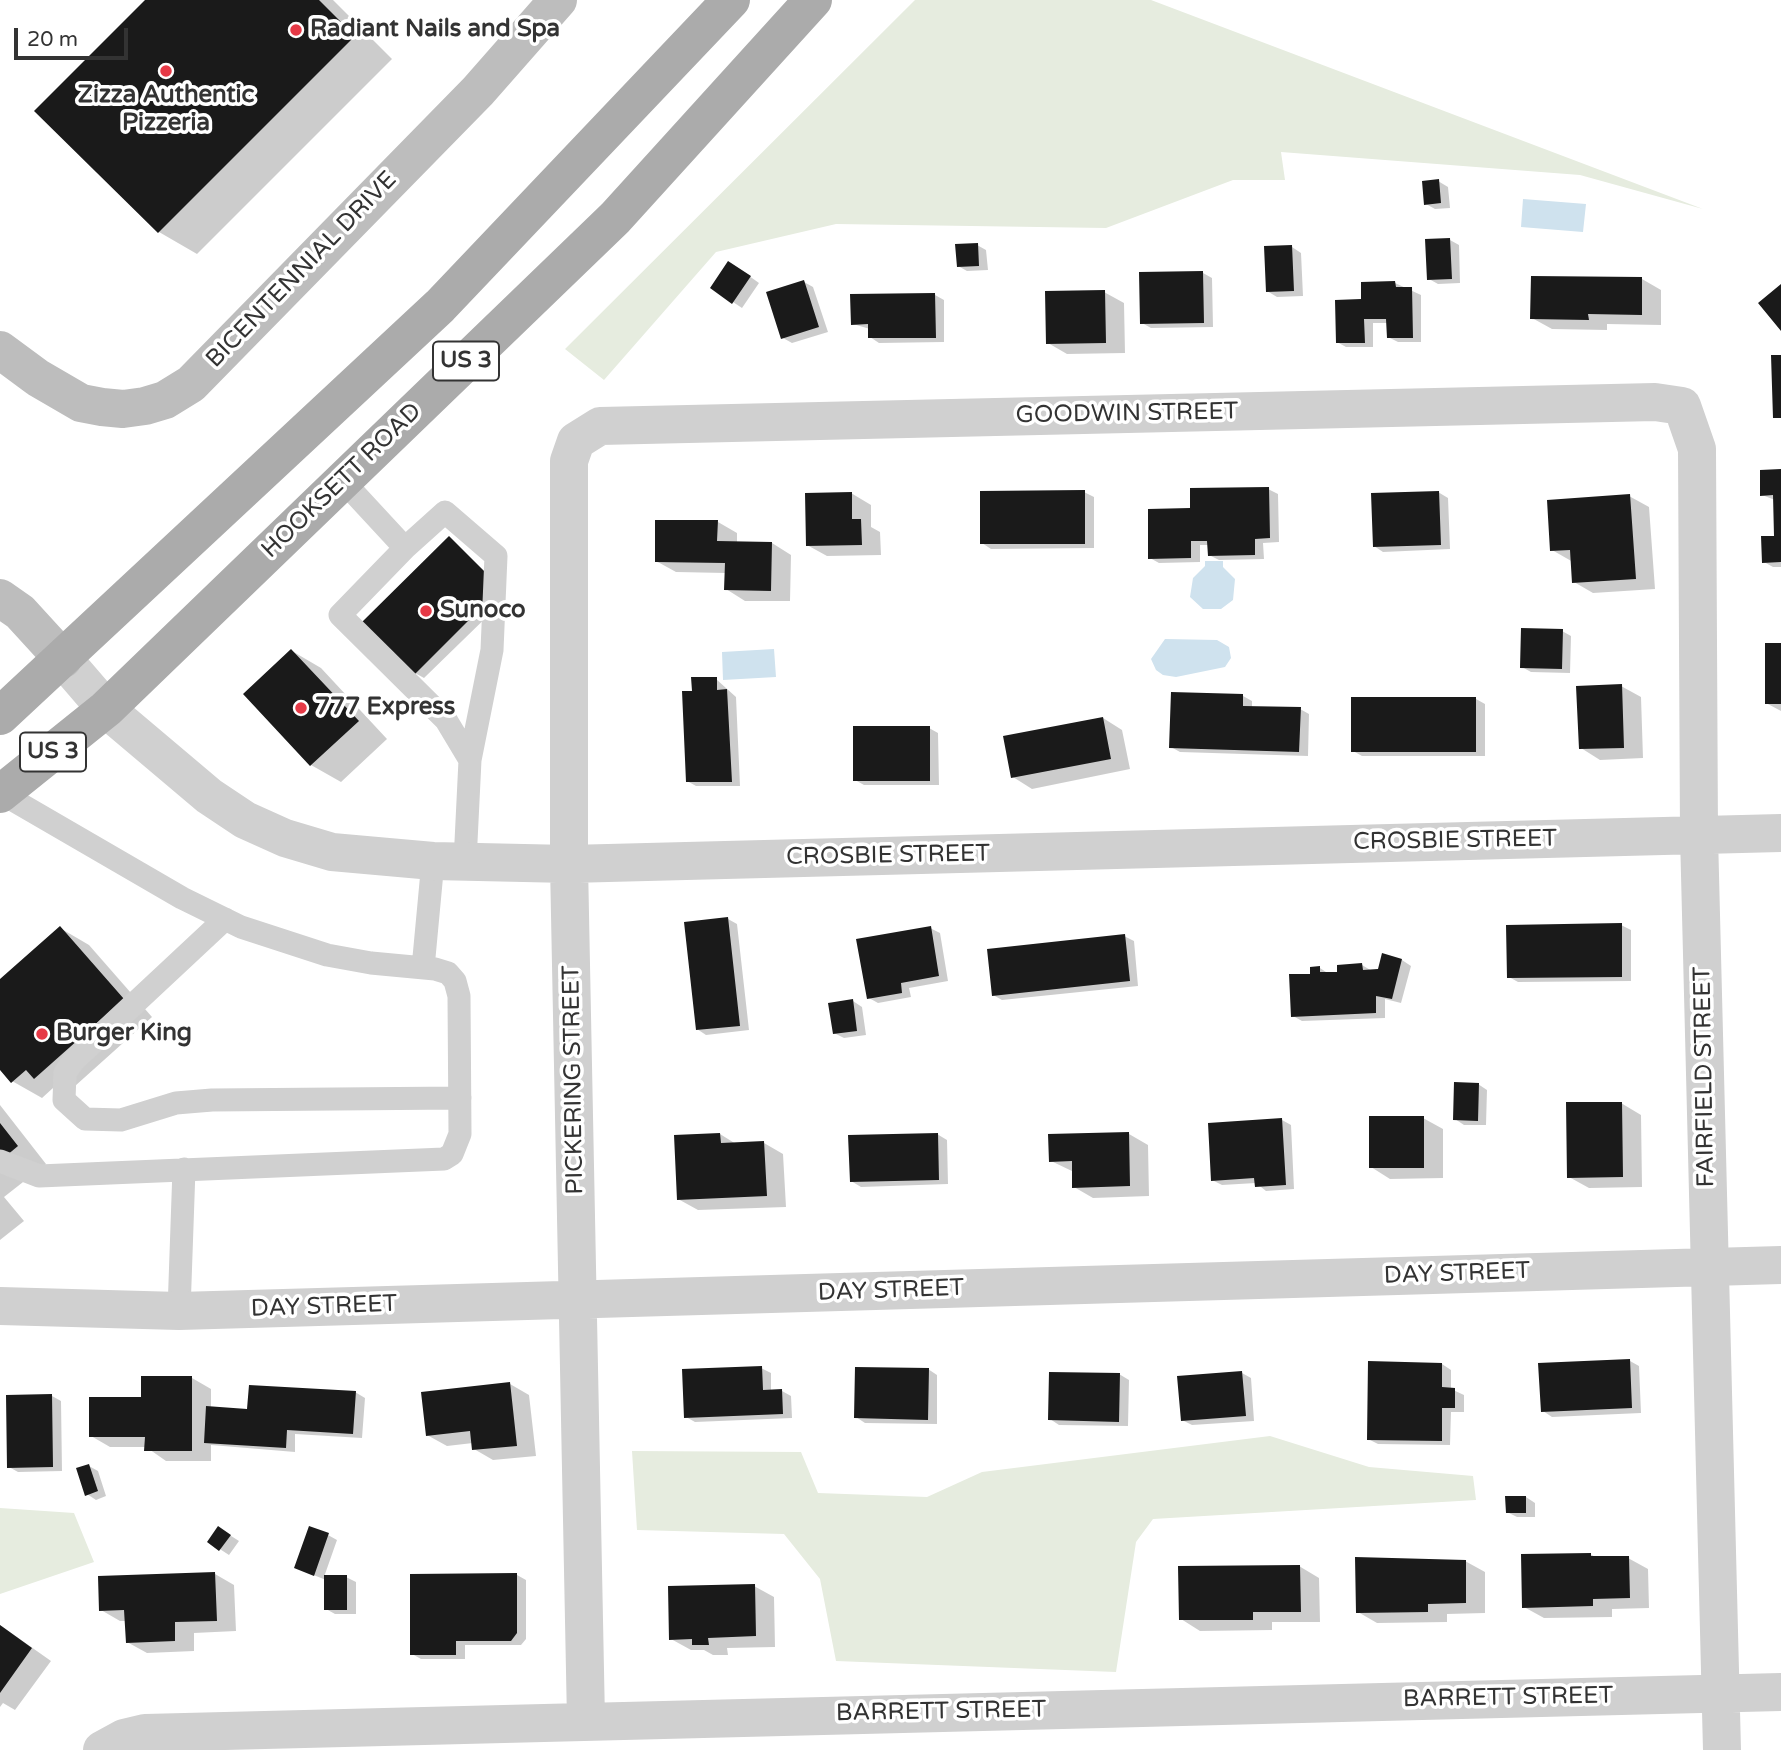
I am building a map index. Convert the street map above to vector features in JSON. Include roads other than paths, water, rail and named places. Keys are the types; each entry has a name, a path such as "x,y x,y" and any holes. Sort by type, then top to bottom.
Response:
{"main road":[{"name":"US 3","path":"0,716 440,306 731,0"},
{"name":"HOOKSETT ROAD","path":"1,794 106,709 615,218 813,0"}],"street":[{"name":"BICENTENNIAL DRIVE","path":"0,350 38,378 81,403 123,409 145,406 165,400 183,389 201,374 478,91 558,0"},
{"name":"GOODWIN STREET","path":"576,440 600,426 1641,402 1682,407"},
{"name":"FAIRFIELD STREET","path":"1682,407 1697,449 1699,835 1721,1750"},
{"name":"PICKERING STREET","path":"576,440 569,461 569,864 586,1721"},
{"path":"0,598 20,612 63,659"},
{"name":"CROSBIE STREET","path":"63,659 106,709 208,796 245,820 285,838 332,852 449,862 569,864 1781,833"},
{"name":"DAY STREET","path":"0,1306 179,1311 1781,1265"},
{"name":"BARRETT STREET","path":"103,1749 124,1738 145,1733 1781,1692"}],"lane":[{"path":"343,481 405,548"},
{"path":"423,968 449,862 470,760 492,650 496,556 445,512 405,548 340,615 446,720 470,760"},
{"path":"0,1161 39,1176 444,1159 452,1154 458,1144 460,1098 459,996 455,981 448,973 327,955 281,941 225,919 182,898 1,794"},
{"path":"225,919 74,1060 65,1073 62,1089 64,1100 85,1119 121,1119 176,1103 212,1100 460,1098"},
{"path":"179,1311 184,1169"}],"water":[{"path":"1523,199 1586,204 1583,232 1521,227"},
{"path":"1205,561 1223,561 1223,567 1235,579 1233,600 1221,609 1203,609 1190,597 1193,578 1205,566"},
{"path":"1165,639 1217,640 1229,647 1231,658 1225,667 1176,677 1163,675 1156,670 1151,659"},
{"path":"774,649 776,677 723,680 722,652"}],"place":[{"name":"Radiant Nails and Spa","path":"296,30"},
{"name":"Zizza Authentic Pizzeria","path":"166,71"},
{"name":"Sunoco","path":"426,611"},
{"name":"777 Express","path":"301,708"},
{"name":"Burger King","path":"42,1034"}]}
